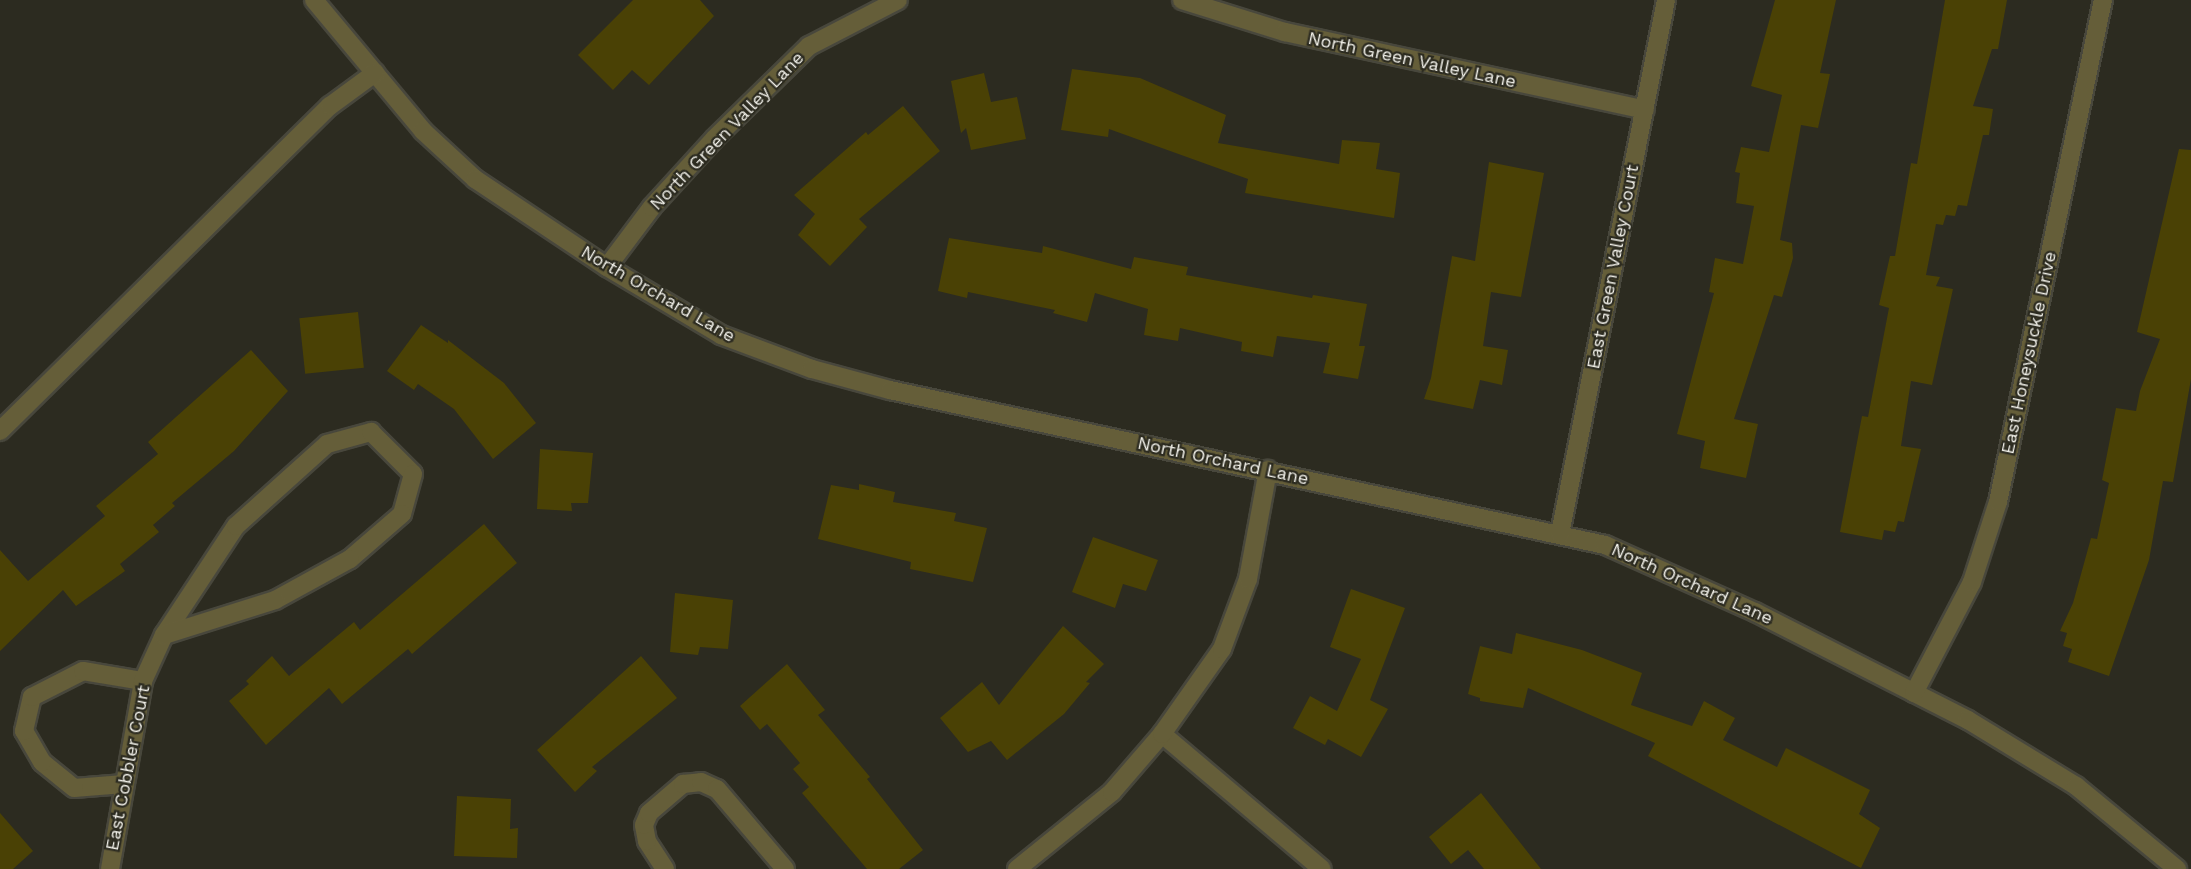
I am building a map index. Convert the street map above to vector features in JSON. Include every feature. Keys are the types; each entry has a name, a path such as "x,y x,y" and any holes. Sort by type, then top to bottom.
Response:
{"street":[{"name":"North Orchard Lane","path":"314,0 423,131 475,179 607,267 721,335 812,369 891,390 1605,545 1755,612 1914,693 2076,786 2170,867"},
{"name":"North Green Valley Lane","path":"607,267 652,207 714,139 809,46 898,0"},
{"name":"North Green Valley Lane","path":"1182,0 1285,32 1645,110"},
{"name":"East Green Valley Court","path":"1560,534 1666,0"},
{"name":"East Honeysuckle Drive","path":"1914,693 1972,582 1998,502 2103,0"},
{"path":"0,430 330,106 375,73"},
{"name":"East Cobbler Court","path":"110,869 123,784 143,681 164,635 236,526 327,444 371,432 413,474 402,514 350,559 275,600 164,635"},
{"path":"1017,869 1112,792 1162,734 1222,649 1248,579 1268,470"},
{"path":"123,784 74,788 42,762 24,731 32,698 83,671 143,681"},
{"path":"1162,734 1322,869"},
{"path":"665,869 647,842 647,819 665,797 683,784 701,782 717,789 785,869"}],"building":[{"path":"633,0 700,0 714,16 649,85 632,70 613,90 578,55"},
{"path":"1775,0 1836,0 1820,73 1830,74 1818,128 1801,125 1780,240 1792,243 1793,258 1782,297 1774,295 1734,419 1758,424 1746,478 1700,468 1705,441 1677,434 1714,293 1709,292 1715,258 1743,264 1754,206 1736,203 1740,173 1735,172 1741,147 1769,152 1782,95 1751,86"},
{"path":"1945,0 2007,0 1998,49 1992,49 1973,106 1993,109 1989,135 1983,135 1967,206 1958,205 1955,216 1946,215 1943,225 1936,224 1926,275 1940,277 1936,286 1953,289 1932,385 1911,381 1901,446 1921,449 1904,522 1898,521 1895,532 1884,530 1882,540 1840,532 1862,416 1868,417 1889,308 1879,305 1890,256 1895,256 1911,163 1917,164"},
{"path":"1072,69 1140,78 1226,115 1218,143 1339,164 1342,140 1380,143 1376,169 1400,173 1394,218 1245,193 1248,179 1109,129 1108,137 1061,130"},
{"path":"984,73 991,102 1017,97 1026,139 971,150 966,128 961,133 951,81"},
{"path":"903,106 940,151 859,219 867,227 830,266 798,235 815,214 794,195 866,132 868,135"},
{"path":"2179,149 2191,150 2191,379 2173,482 2163,481 2149,560 2109,676 2068,662 2072,649 2063,646 2067,633 2060,631 2073,603 2091,538 2097,539 2109,483 2102,480 2116,408 2136,411 2140,391 2160,339 2137,332"},
{"path":"1489,162 1544,173 1521,297 1491,292 1483,346 1508,350 1502,385 1480,380 1473,409 1424,399 1431,378 1452,256 1475,261"},
{"path":"949,238 1042,253 1043,246 1131,269 1134,257 1188,267 1186,275 1312,298 1313,295 1367,304 1359,346 1365,346 1358,379 1323,373 1330,343 1277,336 1273,357 1241,351 1242,342 1180,328 1178,341 1144,335 1148,309 1095,293 1087,322 1053,313 1055,310 968,292 967,298 938,291"},
{"path":"358,312 364,368 305,374 299,318"},
{"path":"421,325 448,343 448,340 504,383 536,423 493,459 454,409 418,384 414,390 387,371"},
{"path":"251,350 288,391 234,451 172,503 175,506 153,525 159,532 120,564 125,571 76,606 63,590 0,651 0,550 28,581 105,516 96,506 158,454 148,442"},
{"path":"540,449 593,453 588,503 571,503 572,511 537,509"},
{"path":"859,484 895,492 893,502 956,513 954,521 987,528 973,582 910,569 911,562 818,539 831,485 859,490"},
{"path":"484,524 517,563 412,654 408,649 342,704 329,688 266,745 229,701 249,684 246,681 272,656 289,676 354,622 360,630"},
{"path":"1093,537 1158,560 1146,591 1123,584 1115,608 1072,592"},
{"path":"1351,589 1405,608 1370,700 1388,709 1361,757 1328,739 1325,745 1293,728 1310,696 1337,711 1361,659 1330,647"},
{"path":"675,593 733,600 728,649 700,647 698,655 670,652"},
{"path":"1063,626 1104,664 1086,682 1090,683 1064,714 1007,760 991,741 968,752 940,718 982,682 999,705"},
{"path":"1516,633 1582,650 1642,673 1631,705 1692,726 1704,701 1735,718 1723,740 1777,767 1786,748 1870,790 1859,814 1880,828 1861,868 1648,756 1655,743 1528,688 1523,708 1480,701 1480,698 1468,694 1480,646 1512,654"},
{"path":"641,656 677,698 592,767 597,771 575,792 537,750"},
{"path":"787,664 825,710 818,715 870,777 867,779 923,850 899,869 867,869 802,793 809,787 793,769 800,763 767,724 760,730 740,706"},
{"path":"1481,793 1541,869 1484,869 1468,850 1451,864 1429,837"},
{"path":"457,796 511,799 510,829 518,828 517,858 454,856"},
{"path":"0,813 33,851 13,869 0,869"}]}
